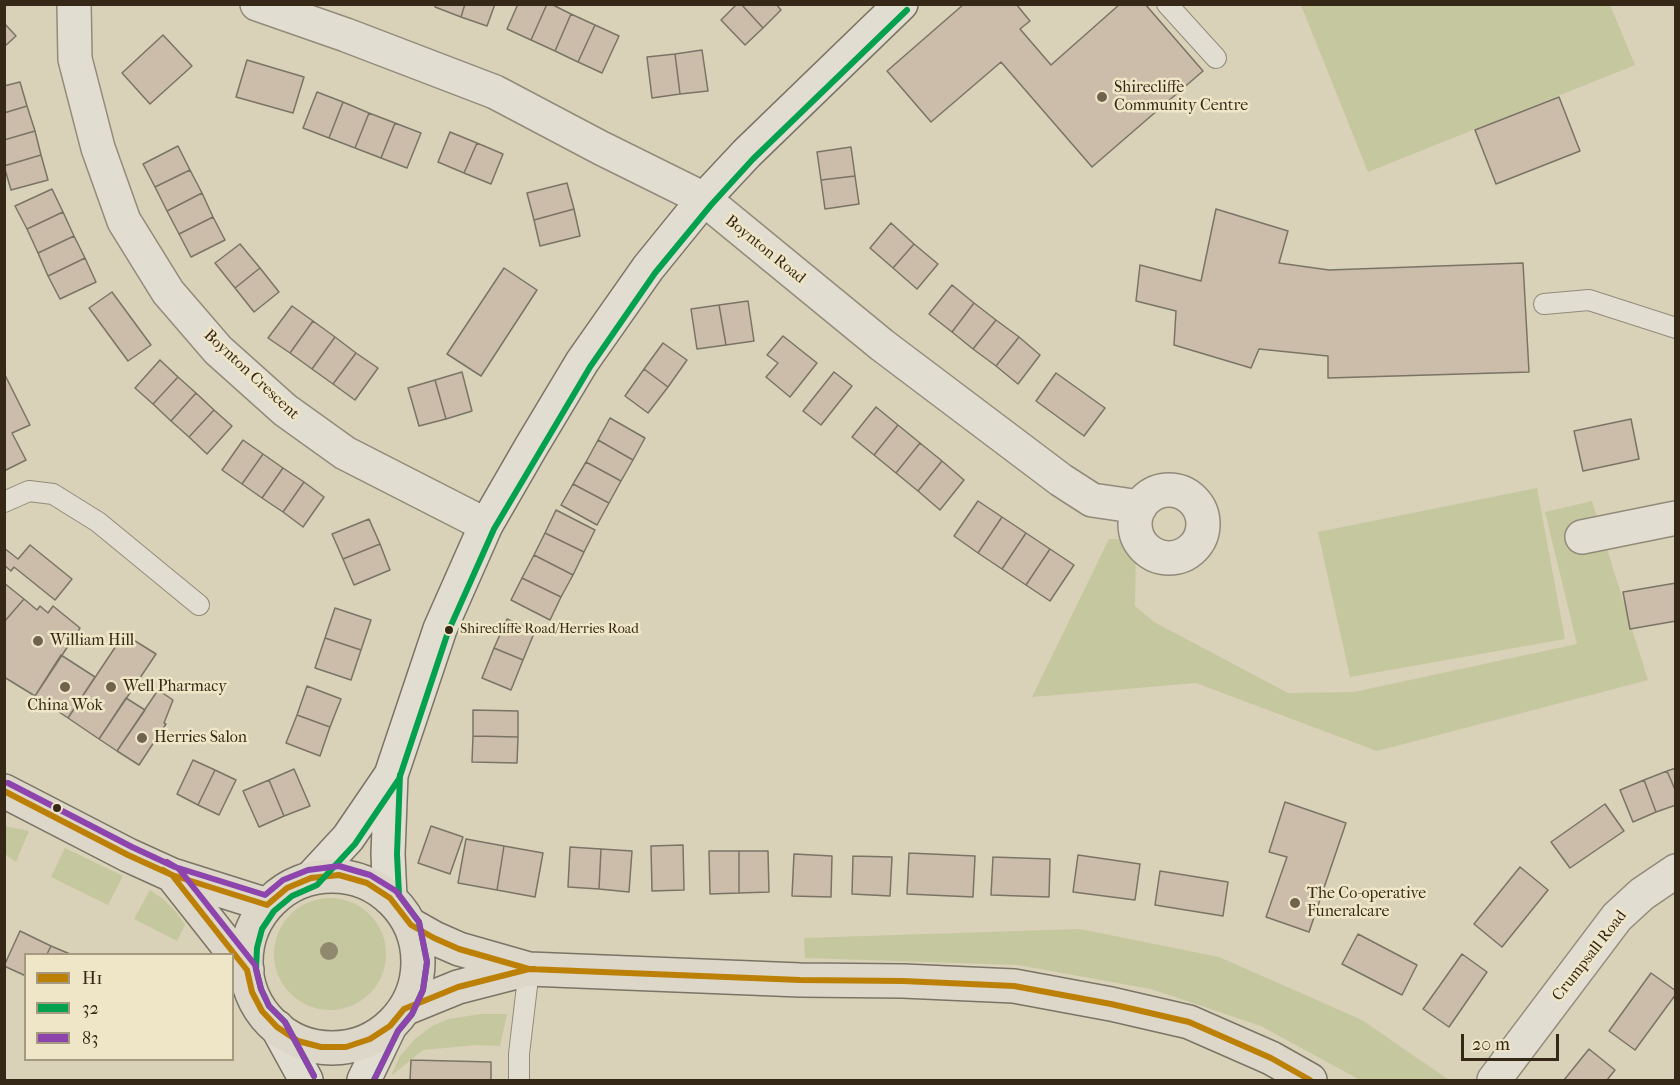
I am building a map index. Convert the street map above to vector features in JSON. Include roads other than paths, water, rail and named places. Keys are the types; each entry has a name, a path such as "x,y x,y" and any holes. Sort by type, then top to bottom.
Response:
{"main road":[{"path":"4,791 172,875 267,905"},
{"path":"172,875 234,953"},
{"path":"529,969 458,987 397,1017 370,1039 346,1047 321,1047 298,1041 278,1028 262,1011 252,992 247,970 248,947 254,925 267,905 287,888 310,878 339,875 366,883 390,898 411,925 459,949 529,969 1014,986 1111,1004 1189,1022 1271,1058 1310,1080"},
{"path":"397,1017 415,986 418,962 411,925"},
{"path":"234,954 247,970"}],"street":[{"name":"Boynton Crescent","path":"74,4 75,59 98,148 124,221 168,292 218,350 285,410 345,453 486,525"},
{"name":"Boynton Road","path":"257,4 495,92 704,199 882,345 1061,480 1092,500 1140,507"},
{"path":"310,878 348,838 391,775 440,630 486,525 582,362 648,268 704,199 747,153 901,4"},
{"path":"1582,537 1676,518"},
{"path":"390,898 388,854 391,775"},
{"name":"Crumpsall Road","path":"1494,1080 1617,917 1642,894 1676,871"},
{"path":"364,1080 397,1017"},
{"path":"278,1028 306,1080"}],"lane":[{"path":"1167,4 1216,58"},
{"path":"1544,304 1589,300 1676,328"},
{"path":"4,502 29,491 54,494 98,522 199,604"},
{"path":"519,1080 519,1054 529,969"}],"place":[{"name":"Shirecliffe Community Centre","path":"1102,97"},
{"name":"Shirecliffe Road/Herries Road","path":"449,630"},
{"name":"William Hill","path":"38,641"},
{"name":"China Wok","path":"65,687"},
{"name":"Well Pharmacy","path":"111,687"},
{"name":"Herries Salon","path":"142,738"},
{"name":"The Co-operative Funeralcare","path":"1295,903"}]}
